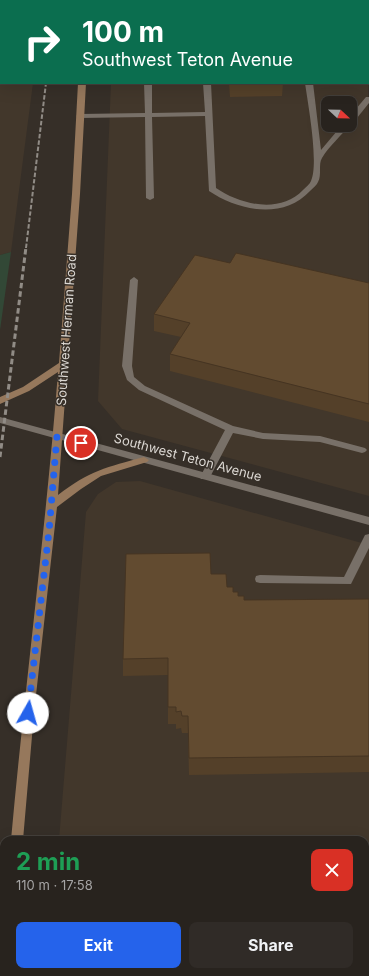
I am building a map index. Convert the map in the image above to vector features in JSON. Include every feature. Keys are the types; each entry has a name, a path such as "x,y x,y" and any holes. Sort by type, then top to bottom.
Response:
{"main road":[{"name":"Southwest Herman Road","path":"17,836 28,713 52,505 76,194 82,84"},
{"path":"0,401 26,389 62,366"},
{"path":"52,505 81,483 93,476 104,471 144,460"}],"street":[{"path":"148,84 150,198"},
{"path":"207,84 207,114 212,189 224,198 240,204 271,208 286,206 300,200 314,181 317,159 309,84"},
{"path":"357,113 369,99"},
{"path":"80,116 207,114"},
{"path":"317,159 340,132"},
{"path":"134,280 127,366 130,378 142,388 230,429 263,436 320,439 362,450"},
{"name":"Southwest Teton Avenue","path":"0,420 369,521"},
{"path":"205,477 230,429"},
{"path":"260,579 347,581 369,538"}],"shaded area":[{"path":"0,84 33,84 11,252 0,255"},
{"path":"111,84 368,84 369,496 122,429 98,401"},
{"path":"140,481 369,545 369,836 59,836 86,512 98,494 116,482"}],"green space":[{"path":"11,252 0,330 0,255"}],"building":[{"path":"236,253 369,283 369,404 170,354 190,323 154,314 195,255 230,263"},
{"path":"210,553 211,574 226,574 227,587 233,587 233,592 238,592 238,596 244,596 244,600 369,599 369,756 189,758 188,716 182,716 181,711 176,712 176,707 168,707 168,658 123,659 126,554"}],"railway":[{"path":"26,248 46,84"},
{"path":"0,457 26,247"}],"route":[{"path":"28,713 52,505 57,436 81,443"}]}
